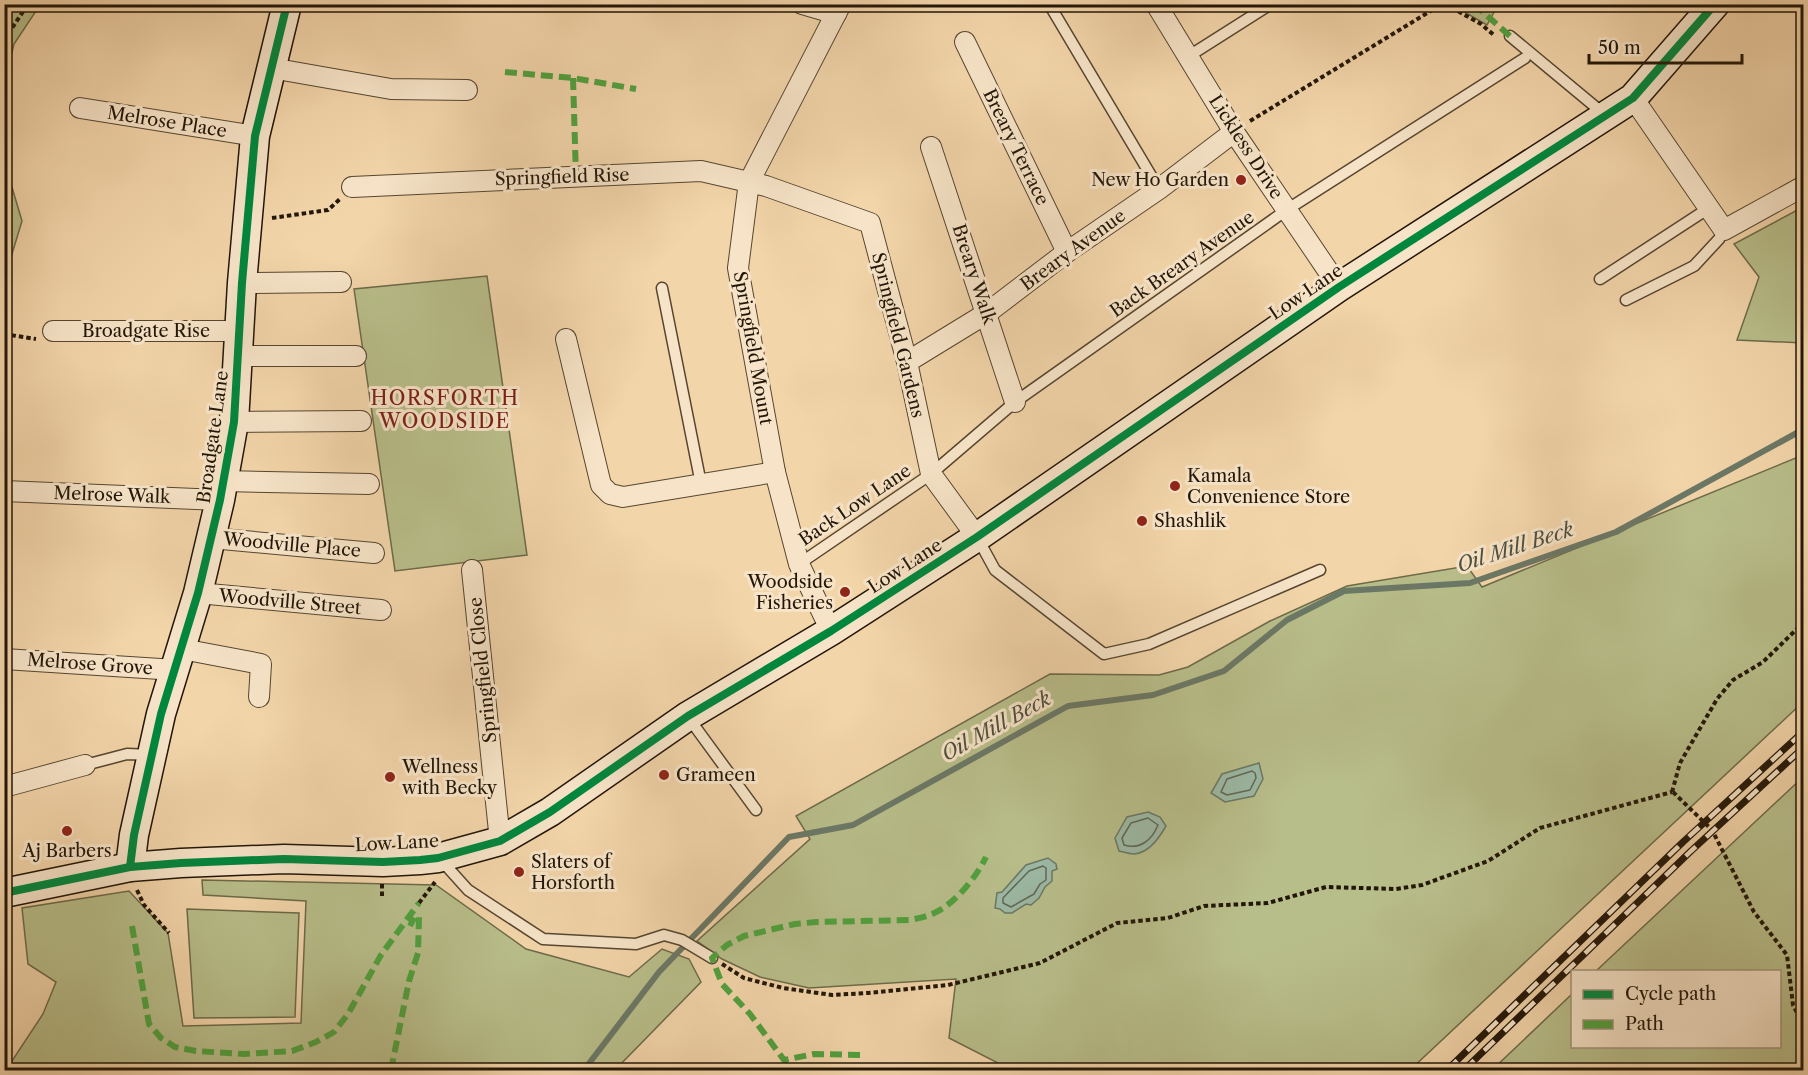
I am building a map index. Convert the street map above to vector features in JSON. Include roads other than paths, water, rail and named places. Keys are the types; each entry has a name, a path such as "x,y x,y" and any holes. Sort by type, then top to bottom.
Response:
{"street":[{"name":"Broadgate Lane","path":"130,867 134,836 161,714 198,593 222,490 234,422 242,283 255,136 286,4"},
{"path":"802,4 838,9"},
{"name":"Lickless Drive","path":"1156,4 1234,132 1339,287"},
{"name":"Low Lane","path":"4,893 130,867 181,863 284,859 383,861 438,868 500,841 550,812 688,716 831,631 976,537 1339,287 1633,99 1715,4"},
{"name":"Springfield Mount","path":"831,631 799,564 775,472 738,268 749,182 838,9"},
{"name":"Breary Terrace","path":"964,42 1067,252"},
{"path":"271,68 391,89 467,90"},
{"path":"1633,99 1724,230 1803,186"},
{"name":"Melrose Place","path":"80,108 255,136"},
{"name":"Breary Avenue","path":"907,362 987,313 1067,252 1158,189 1234,132"},
{"name":"Breary Walk","path":"931,147 1015,402"},
{"name":"Springfield Rise","path":"352,187 701,171 770,188"},
{"name":"Springfield Gardens","path":"770,188 870,223 907,362 931,474 976,537"},
{"path":"242,283 341,282"},
{"name":"Broadgate Rise","path":"53,331 239,343 356,356"},
{"path":"566,339 601,485 610,494 623,497 775,472"},
{"path":"234,422 361,421"},
{"name":"Melrose Walk","path":"4,491 222,490 369,484"},
{"name":"Woodville Place","path":"211,538 374,553"},
{"name":"Springfield Close","path":"472,570 500,841"},
{"name":"Woodville Street","path":"198,593 381,610"},
{"name":"Melrose Grove","path":"4,659 179,659 261,664 259,697"},
{"path":"4,787 85,765"}],"lane":[{"path":"1049,4 1158,189"},
{"path":"1189,56 1271,4"},
{"path":"1510,36 1607,116"},
{"name":"Back Breary Avenue","path":"931,474 1015,402 1288,209 1525,58"},
{"path":"1600,279 1709,208"},
{"path":"1626,300 1694,266 1719,240 1724,230"},
{"path":"662,288 701,484"},
{"name":"Back Low Lane","path":"799,564 931,474"},
{"path":"976,537 995,570 1104,654 1149,644 1320,570"},
{"path":"688,716 756,810"},
{"path":"85,765 127,754 152,755"},
{"path":"438,868 543,939 636,944 664,935 682,940 712,958"}],"water":[{"path":"1259,763 1263,779 1254,796 1225,802 1211,793 1222,774"},
{"path":"1148,812 1160,817 1166,826 1160,835 1149,848 1139,853 1119,851 1115,838 1127,817"},
{"path":"1048,858 1056,864 1057,869 1052,871 1052,881 1045,887 1039,898 1031,905 1026,904 1012,913 1005,913 995,908 997,893 1002,892 1026,865"}],"waterway":[{"name":"Oil Mill Beck","path":"584,1070 659,972 789,837 853,825 1068,706 1153,695 1224,671 1287,620 1344,591 1470,583 1616,532 1804,429"}],"railway":[{"path":"1447,1070 1683,842 1804,731"},
{"path":"1464,1070 1691,851 1804,747"}],"place":[{"name":"New Ho Garden","path":"1241,180"},
{"name":"Kamala Convenience Store","path":"1175,486"},
{"name":"Shashlik","path":"1142,521"},
{"name":"Woodside Fisheries","path":"845,592"},
{"name":"Grameen","path":"664,775"},
{"name":"Wellness with Becky","path":"390,777"},
{"name":"Aj Barbers","path":"67,831"},
{"name":"Slaters of Horsforth","path":"519,872"}],"district":[{"name":"HORSFORTH WOODSIDE","path":"445,410"}]}
